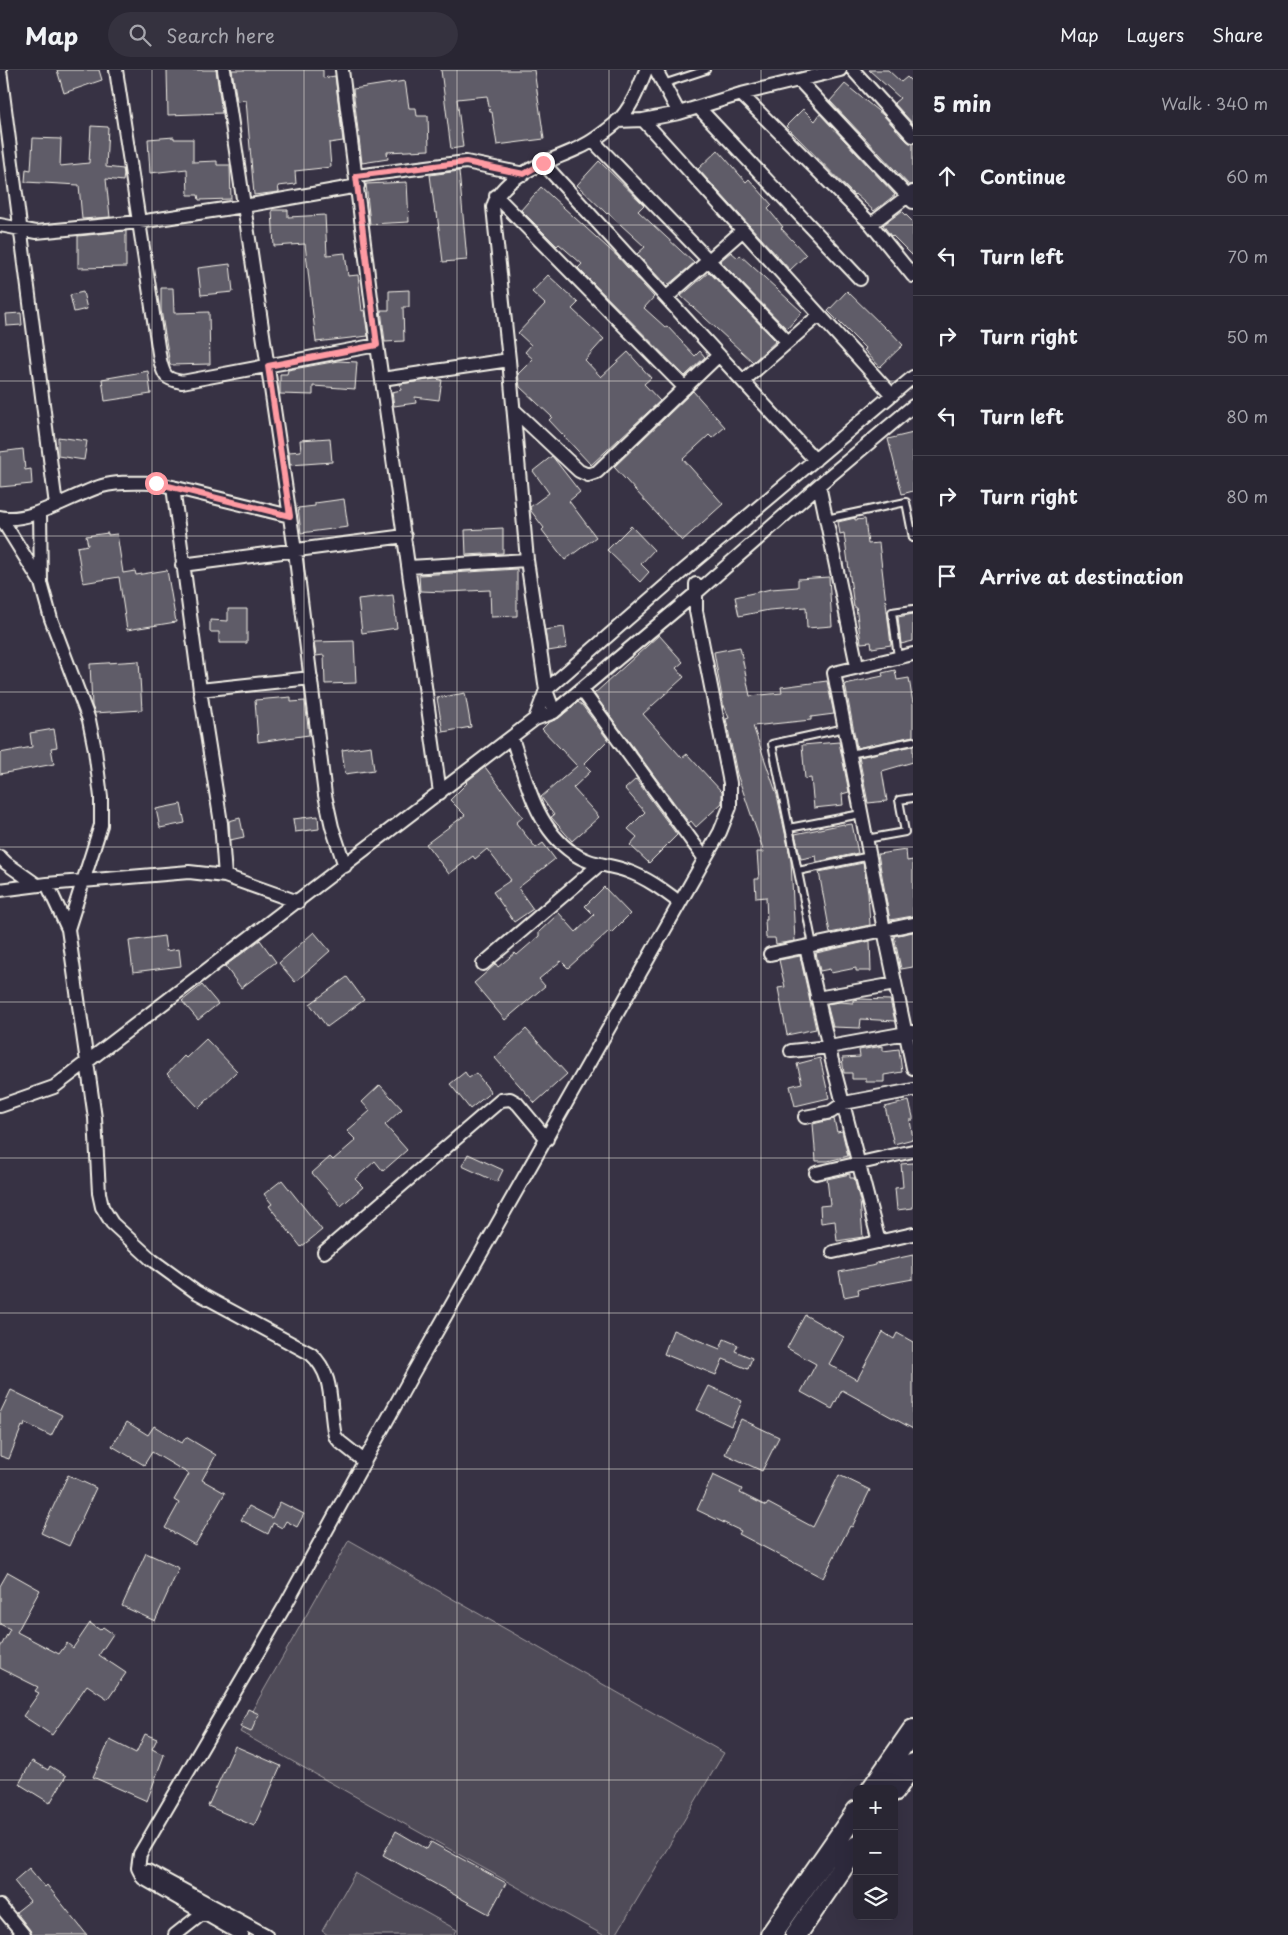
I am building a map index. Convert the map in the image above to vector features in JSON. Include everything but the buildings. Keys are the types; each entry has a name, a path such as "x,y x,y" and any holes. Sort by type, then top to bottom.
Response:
{"main road":[{"path":"875,1785 913,1730"},
{"path":"898,1786 913,1764"},
{"path":"771,1935 853,1817"},
{"path":"796,1935 853,1852"}],"street":[{"path":"0,70 56,504"},
{"path":"116,70 163,374 170,380 182,382 377,345"},
{"path":"224,70 295,551 325,795 332,828 345,866"},
{"path":"342,70 377,345 440,793"},
{"path":"554,712 546,690 528,560 510,360 493,207 496,196 503,187 543,163 593,141 618,121 636,96 646,70"},
{"path":"656,70 679,113"},
{"path":"618,121 643,120 679,113 741,94 840,70"},
{"path":"853,70 913,136"},
{"path":"799,80 911,196 871,224"},
{"path":"741,94 871,224 913,276"},
{"path":"698,107 860,278"},
{"path":"643,120 892,396"},
{"path":"593,141 788,342"},
{"path":"0,225 36,232 139,222 244,206 357,181 466,162 524,174"},
{"path":"543,163 816,460"},
{"path":"496,196 685,388"},
{"path":"667,297 742,231"},
{"path":"743,381 818,316"},
{"path":"514,410 579,471 588,475 597,472 720,356"},
{"path":"382,379 510,360"},
{"path":"0,1106 54,1087 535,719 554,712 582,689 816,460 913,377"},
{"path":"535,719 546,690 819,485 913,406"},
{"path":"41,583 1,518 29,516 104,486 156,483 290,516"},
{"path":"819,485 857,666"},
{"path":"173,487 182,565 221,823 225,876"},
{"path":"40,512 41,583 51,619 89,720 101,797 101,825 85,880 74,905 68,929"},
{"path":"182,565 405,536"},
{"path":"409,567 528,560"},
{"path":"242,1935 143,1878 138,1868 140,1854 286,1604 413,1373 720,832 730,807 730,783 696,611 694,580"},
{"path":"913,654 834,673 895,984 909,1032 913,1068"},
{"path":"200,690 311,678"},
{"path":"582,689 705,859"},
{"path":"512,738 537,812 556,838 574,854 598,865 626,870 651,882 679,902"},
{"path":"0,857 6,863 42,884 68,929 95,1118 99,1193 102,1207 112,1223 152,1260 196,1292 316,1358 321,1363 327,1377 335,1436 364,1461"},
{"path":"483,964 598,865"},
{"path":"0,890 42,884 189,872 225,876 298,902"},
{"path":"770,954 913,924"},
{"path":"810,946 817,998 879,1242"},
{"path":"817,998 895,984"},
{"path":"791,1051 909,1032"},
{"path":"805,1117 832,1112 844,1104 913,1090"},
{"path":"324,1252 501,1100 510,1099 517,1103 547,1139"},
{"path":"816,1174 913,1150"},
{"path":"833,1252 913,1234"},
{"path":"140,1872 148,1871 266,1935"},
{"path":"0,1906 24,1935"},
{"path":"175,1935 204,1913"}],"lane":[{"path":"662,84 706,70"},
{"path":"826,518 906,502 913,538"},
{"path":"898,657 892,612 913,609"},
{"path":"810,946 798,872 772,744 845,728"},
{"path":"850,754 913,741"},
{"path":"866,839 905,832 899,800 913,798"},
{"path":"789,828 861,814"},
{"path":"798,872 870,856"}],"shaded area":[{"path":"349,1540 724,1753 616,1935 603,1935 240,1732"},
{"path":"355,1873 457,1930 454,1935 328,1935 322,1931"}],"route":[{"path":"156,483 290,516 268,366 377,345 356,176 466,162 524,174 543,163"}]}
